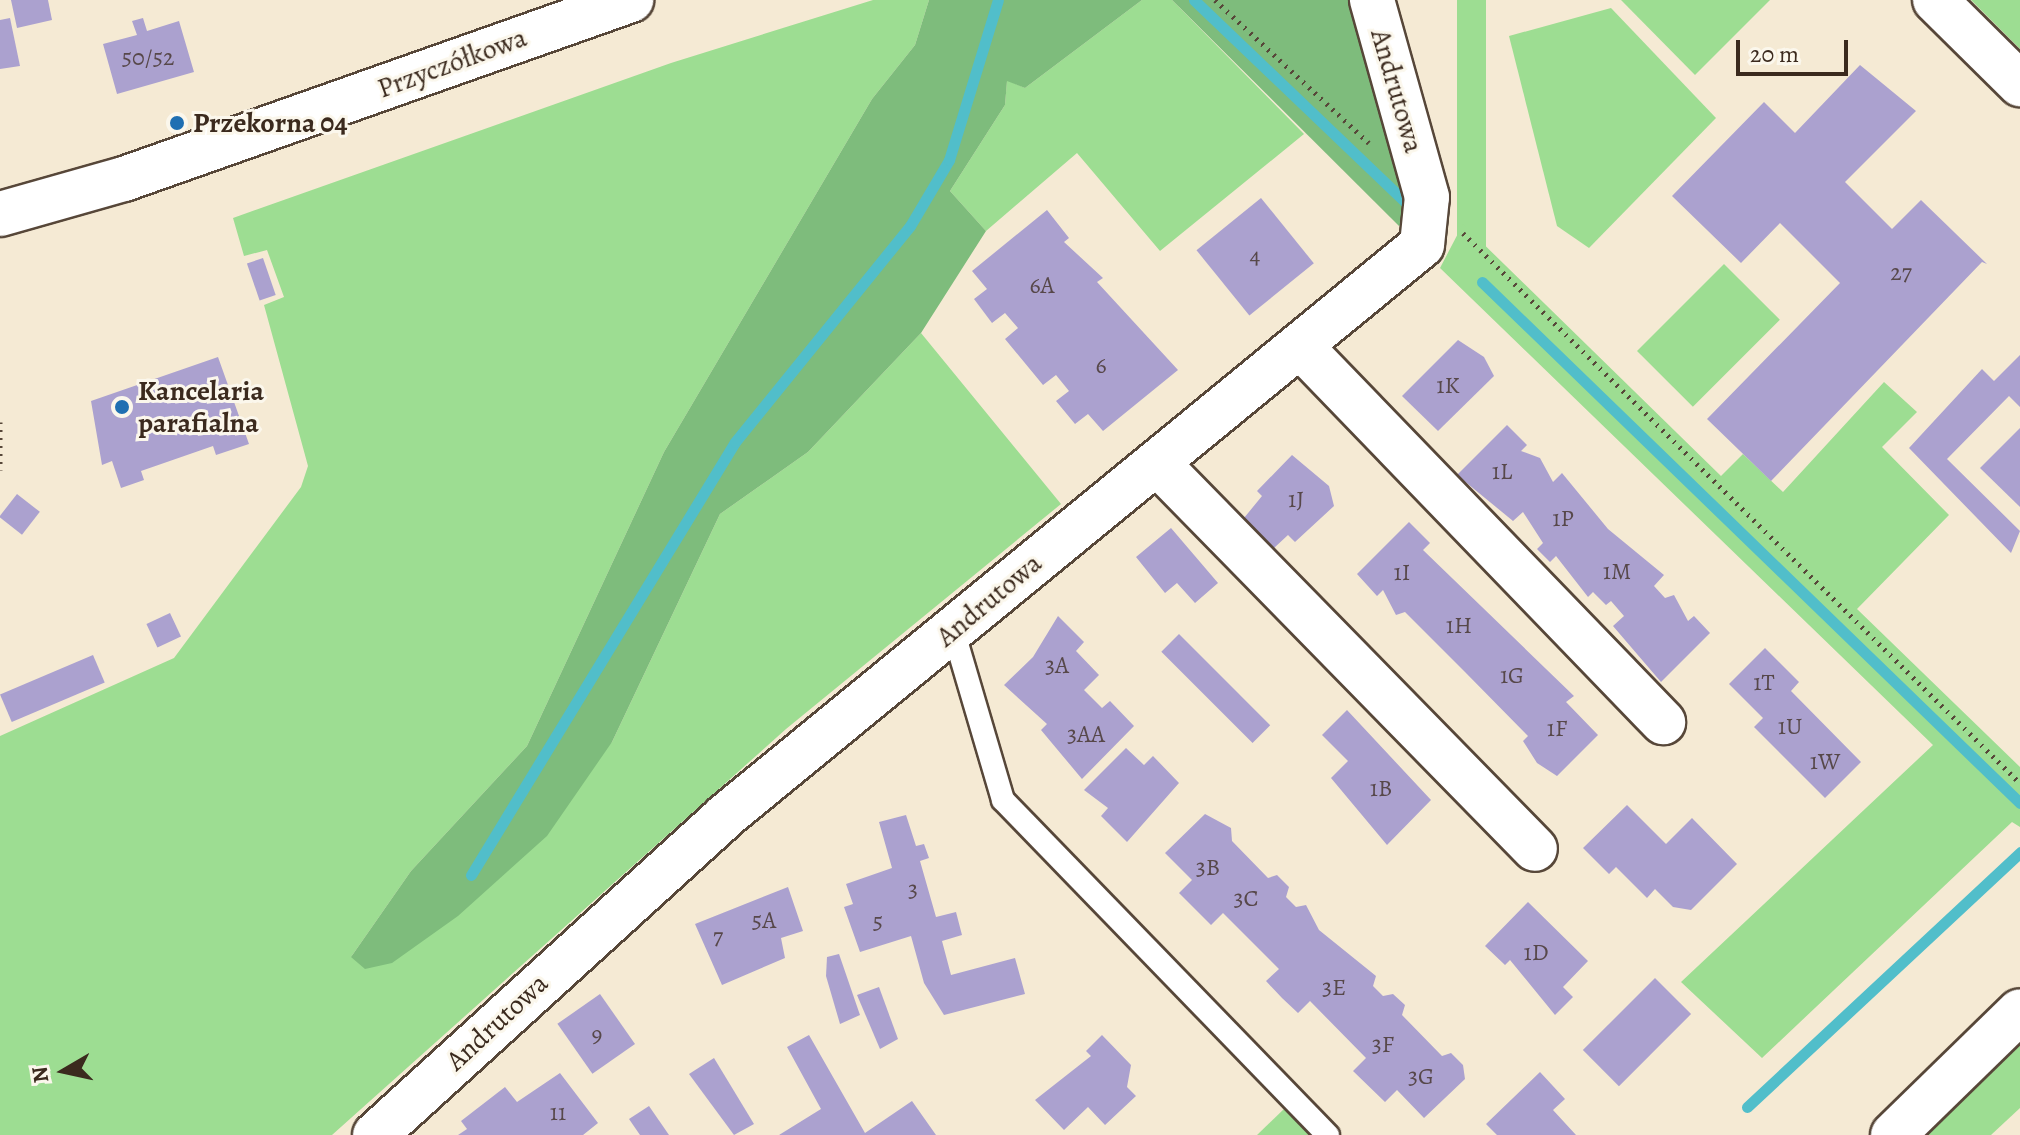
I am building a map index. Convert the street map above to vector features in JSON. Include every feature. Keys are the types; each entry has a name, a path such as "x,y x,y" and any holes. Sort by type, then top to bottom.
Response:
{"street":[{"name":"Przyczółkowa","path":"0,214 124,179 631,0"},
{"name":"Andrutowa","path":"375,1135 724,817 1422,245 1427,197 1372,0"},
{"path":"1935,0 2020,84"},
{"path":"1300,346 1663,722"},
{"path":"1157,463 1535,849"},
{"path":"1893,1135 2020,1011"}],"lane":[{"path":"953,630 1003,800 1328,1135"}],"path":[{"path":"1215,0 1382,155"},
{"path":"1427,197 2020,783"},
{"path":"0,422 0,470"}],"green space":[{"path":"873,0 929,0 915,45 872,99 664,452 527,746 411,871 351,957 612,742 720,514 808,452 921,333 1061,504 786,729 332,1135 0,1135 0,736 174,658 301,487 308,466 264,305 284,297 267,250 244,256 233,218 671,63"},
{"path":"929,0 1142,0 1025,88 1007,81 1005,105 950,191 986,231 921,333 808,452 720,514 612,742 547,836 458,916 392,963 365,969 351,957 411,871 527,746 664,452 872,99 915,45"},
{"path":"1142,0 1172,0 1304,134 1160,251 1077,153 986,231 950,191 1005,105 1007,80 1025,88"},
{"path":"1172,0 1359,0 1418,207 1399,226"},
{"path":"1457,0 1486,0 1486,248 1457,248"},
{"path":"1621,0 1770,0 1695,75"},
{"path":"1971,0 2020,0 2020,49"},
{"path":"1611,8 1716,118 1589,248 1557,226 1509,36"},
{"path":"1463,224 1721,476 1743,454 1783,492 1884,382 1917,412 1882,447 1949,515 1857,609 2020,767 2020,827 2012,822 1762,1058 1681,982 1933,745 1440,268"},
{"path":"1724,264 1780,320 1693,407 1637,351"},
{"path":"2020,1042 2020,1108 1991,1135 1920,1135"},
{"path":"1285,1108 1312,1135 1257,1135"}],"building":[{"path":"11,0 48,0 52,20 17,28"},
{"path":"10,18 20,66 0,69 0,20"},
{"path":"143,18 147,31 179,21 194,72 117,94 103,44 137,35 132,21"},
{"path":"1860,65 1916,111 1845,182 1892,229 1921,200 1987,264 1982,262 1771,481 1707,419 1840,283 1780,223 1741,263 1672,196 1764,102 1795,133"},
{"path":"1261,198 1314,263 1249,316 1196,250"},
{"path":"1047,210 1069,238 1064,242 1103,278 1097,282 1178,370 1103,431 1088,414 1075,424 1056,401 1069,391 1056,375 1043,385 1005,339 1018,328 1005,313 992,323 974,299 987,289 972,271"},
{"path":"263,258 276,295 260,300 247,264"},
{"path":"1458,340 1484,357 1494,376 1438,431 1402,396"},
{"path":"2020,355 2020,407 2009,396 1947,459 2020,531 2011,553 1909,448 1982,369 1994,381"},
{"path":"218,357 249,444 216,455 213,446 141,471 144,480 121,488 112,461 102,465 91,401"},
{"path":"1507,425 1527,445 1521,451 1540,458 1553,482 1562,473 1608,529 1664,575 1654,586 1665,598 1674,595 1688,621 1694,616 1710,633 1661,682 1613,626 1624,616 1611,601 1606,605 1593,592 1588,597 1556,556 1550,562 1537,549 1543,543 1523,512 1513,521 1457,475"},
{"path":"2020,428 2020,507 1980,468"},
{"path":"1292,455 1329,486 1334,506 1295,542 1288,535 1274,548 1244,518 1262,496 1257,491"},
{"path":"17,494 40,512 22,535 0,518"},
{"path":"1409,522 1430,543 1423,550 1574,696 1566,702 1598,735 1557,776 1537,763 1523,741 1528,736 1465,672 1405,612 1396,615 1383,590 1377,596 1357,574"},
{"path":"1171,528 1218,583 1195,603 1177,583 1165,593 1136,557"},
{"path":"170,613 181,637 157,648 146,624"},
{"path":"1058,616 1084,642 1076,651 1099,675 1084,690 1102,708 1110,701 1134,726 1082,779 1041,730 1047,724 1004,685 1033,657"},
{"path":"1179,634 1270,725 1253,743 1161,652"},
{"path":"1765,648 1799,682 1791,691 1861,762 1825,798 1754,727 1763,718 1729,684"},
{"path":"93,655 105,683 12,722 0,694"},
{"path":"1347,710 1431,800 1387,845 1331,778 1348,761 1322,735"},
{"path":"1126,748 1144,765 1153,756 1179,783 1127,842 1101,816 1108,808 1084,790"},
{"path":"1627,805 1666,844 1692,818 1737,864 1691,910 1673,907 1655,889 1647,898 1616,867 1609,874 1583,848"},
{"path":"1205,814 1231,828 1232,841 1268,878 1277,875 1289,887 1286,897 1296,907 1306,905 1319,930 1376,976 1373,986 1383,996 1393,994 1405,1005 1402,1015 1442,1056 1451,1053 1463,1065 1465,1079 1424,1118 1397,1090 1385,1102 1353,1071 1366,1058 1310,1001 1298,1013 1282,998 1266,981 1279,969 1223,913 1211,925 1179,893 1192,880 1165,853"},
{"path":"906,815 916,846 924,844 929,858 920,861 936,917 956,912 962,935 942,941 951,975 1015,958 1025,994 944,1015 924,983 911,936 860,952 844,907 853,904 846,884 892,868 879,822"},
{"path":"788,887 803,931 781,938 785,958 722,985 695,924"},
{"path":"1528,902 1588,961 1563,987 1573,997 1555,1015 1510,960 1505,965 1485,946"},
{"path":"839,954 860,1015 840,1024 826,976 827,957"},
{"path":"1655,978 1691,1014 1619,1086 1583,1050"},
{"path":"879,987 898,1039 880,1049 857,995"},
{"path":"600,994 635,1044 592,1074 557,1024"},
{"path":"809,1035 865,1133 912,1101 936,1135 779,1135 821,1109 787,1047"},
{"path":"1102,1035 1131,1065 1127,1087 1136,1096 1105,1125 1088,1107 1064,1130 1035,1100 1091,1056 1086,1051"},
{"path":"714,1058 754,1124 734,1135 689,1074"},
{"path":"1540,1072 1565,1099 1553,1110 1576,1135 1497,1135 1486,1124"},
{"path":"560,1073 598,1123 583,1135 458,1135 467,1129 461,1121 505,1087 517,1102"},
{"path":"649,1106 669,1135 640,1135 629,1119"}],"waterway":[{"path":"471,875 735,442 910,226 949,160 998,0"},
{"path":"1194,0 1415,211"},
{"path":"1482,282 2020,803"},
{"path":"1747,1107 2020,852"}],"place":[{"name":"Przekorna 04","path":"177,123"},
{"name":"Kancelaria parafialna","path":"122,407"}]}
